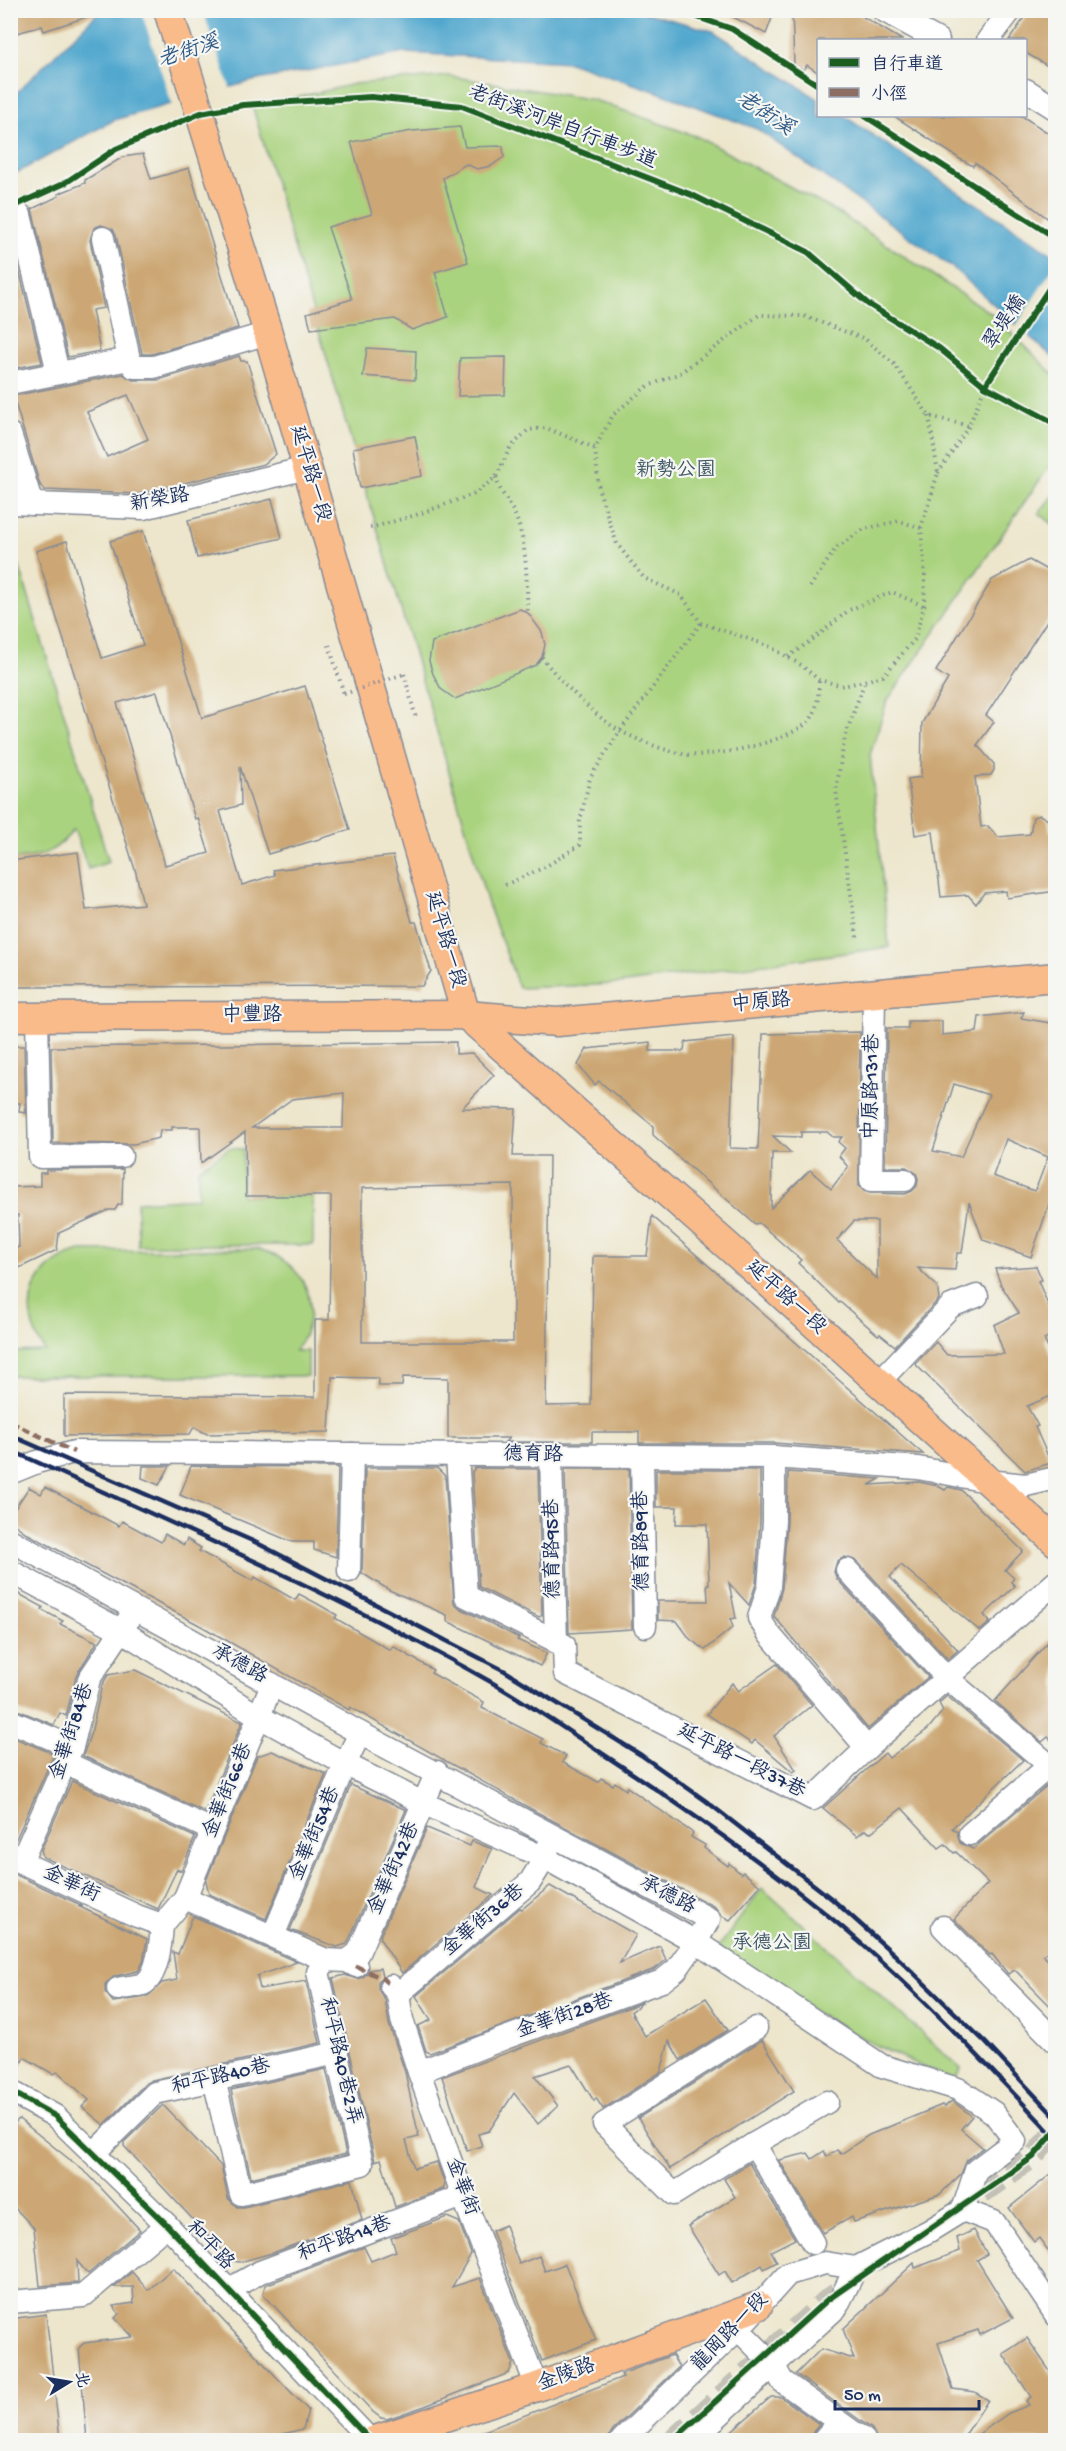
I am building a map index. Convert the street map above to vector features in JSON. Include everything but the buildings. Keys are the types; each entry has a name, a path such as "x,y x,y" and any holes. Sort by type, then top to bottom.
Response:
{"main road":[{"name":"延平路一段","path":"168,10 200,107 268,333 466,1016 1056,1542"},
{"name":"中原路","path":"466,1016 558,1022 1056,977"},
{"name":"中豐路","path":"24,1017 466,1016"},
{"name":"金陵路","path":"373,2440 537,2387 758,2306"}],"street":[{"path":"883,10 936,39"},
{"path":"989,39 1011,10"},
{"path":"1027,91 1056,109"},
{"path":"20,215 58,372"},
{"path":"103,238 129,359 134,368 154,367 268,333"},
{"path":"10,383 129,359"},
{"path":"10,434 21,504"},
{"name":"新榮路","path":"21,504 143,508 307,468"},
{"name":"中原路131巷","path":"874,993 871,1180 905,1180"},
{"name":"中豐路","path":"24,1017 40,1157 122,1155"},
{"path":"879,1382 951,1306 977,1296"},
{"name":"德育路","path":"10,1473 37,1462 74,1452 774,1457 918,1468 987,1481 1026,1485 1056,1478"},
{"path":"349,1571 352,1454"},
{"path":"457,1455 466,1596 556,1642"},
{"name":"德育路95巷","path":"551,1456 556,1642"},
{"name":"德育路89巷","path":"642,1456 645,1626"},
{"path":"774,1457 774,1521 769,1587 759,1618 769,1634 867,1748"},
{"name":"承德路","path":"10,1540 360,1733 709,1919 696,1942 545,1858 425,1804 345,1764 260,1716 122,1631 10,1571"},
{"path":"847,1570 946,1677 1052,1768 970,1834"},
{"name":"延平路一段37巷","path":"556,1642 564,1645 565,1673 813,1799 946,1677 1056,1582"},
{"name":"金華街84巷","path":"16,1860 69,1755 89,1679 136,1608"},
{"name":"金華街66巷","path":"185,1898 272,1684"},
{"path":"15,1723 69,1755 213,1830"},
{"name":"金華街54巷","path":"273,1936 360,1733"},
{"name":"金華街42巷","path":"343,1962 358,1953 425,1804 437,1772"},
{"name":"金華街36巷","path":"394,1990 530,1882 545,1858 552,1836"},
{"name":"金華街","path":"16,1860 137,1916 162,1925"},
{"path":"118,1989 144,1983 150,1978 160,1948 162,1925 185,1898 273,1936 343,1962"},
{"path":"943,1927 1056,2042"},
{"path":"693,2440 836,2308 856,2268 963,2210 976,2170 1015,2141 994,2113 958,2089 882,2066 696,1942"},
{"name":"金華街28巷","path":"419,2072 662,1981 676,1970 696,1942"},
{"name":"和平路40巷2弄","path":"214,2079 241,2194 362,2164 318,1972 343,1962"},
{"name":"金華街","path":"394,1990 419,2072 463,2196 537,2387"},
{"path":"756,2028 604,2124 674,2194 827,2102"},
{"name":"和平路40巷","path":"94,2153 155,2093 337,2053"},
{"name":"和平路","path":"10,2091 55,2116 94,2153 167,2225 373,2440"},
{"path":"754,2144 813,2243"},
{"name":"和平路14巷","path":"228,2290 260,2272 463,2196"},
{"path":"963,2210 994,2222 1056,2315"},
{"path":"10,2302 83,2296 167,2225"},
{"name":"龍岡路一段","path":"622,2440 738,2329 789,2274 825,2263 856,2268"},
{"path":"738,2329 773,2364 782,2380 864,2440"},
{"path":"822,2440 838,2423"}],"path":[{"path":"759,315 804,316 866,339 895,365 929,417 938,473 921,528 925,576 924,606 915,639 883,676 844,686 819,680 767,645 701,623 681,595 644,578 617,544 599,490 595,448 613,415 646,387 680,373 759,315"},
{"path":"976,378 995,392"},
{"path":"929,417 969,426"},
{"path":"370,528 416,515 474,494 496,477 510,448 528,430 546,428 595,448"},
{"path":"496,477 498,487 515,514 524,551 528,613"},
{"path":"810,587 836,548 864,529 899,521 921,528"},
{"path":"788,657 849,610 892,592 924,606"},
{"path":"504,885 545,867 580,845 580,821 590,778 620,731 701,623"},
{"path":"329,645 344,694 404,674 416,718"},
{"path":"542,657 553,674 620,731 653,745 685,754 741,750 778,739 810,719 819,696 819,680"},
{"path":"857,937 836,790 845,736 865,681"}],"green space":[{"name":"新勢公園","path":"449,76 594,100 698,137 837,212 995,316 1055,376 1055,458 887,701 870,755 889,947 618,984 519,988 488,904 253,108 354,84"},
{"path":"1054,494 1056,495 1055,526 1039,513"},
{"path":"15,552 109,862 88,869 74,829 61,844 47,853 11,859 10,554"},
{"path":"229,1148 243,1149 242,1196 313,1196 313,1245 138,1245 137,1202 198,1198 198,1169"},
{"path":"258,1249 275,1255 289,1265 299,1276 306,1289 310,1304 309,1319 304,1335 295,1351 308,1351 308,1376 11,1376 11,1352 45,1351 31,1320 30,1305 33,1290 40,1278 63,1258 80,1251"},
{"name":"承德公園","path":"762,1888 961,2069 954,2081 873,2044 796,2002 718,1948"}],"water":[{"name":"老街溪","path":"100,11 639,11 713,31 817,98 817,117 846,117 1055,256 1055,359 953,268 757,129 569,62 404,53 252,81 114,120 11,176 10,99"}],"pier":[{"path":"141,11 203,11 231,90 173,107"},
{"path":"1055,265 1055,292 1026,337 1015,327"}],"tunnel":[{"path":"955,2212 1033,2157 1056,2130"},
{"path":"673,2440 827,2300 853,2282"}],"railway":[{"path":"10,1435 255,1542 505,1671 641,1755 706,1801 832,1899 895,1955 985,2042 1056,2118"},
{"path":"10,1450 313,1589 491,1682 558,1724 738,1847 851,1935 912,1990 1056,2139"}],"marked path":[{"path":"10,1422 74,1452"},
{"path":"356,1966 383,1979 391,1986"}],"cycle path":[{"path":"677,10 732,29 817,84"},
{"name":"老街溪河岸自行車步道","path":"10,208 65,183 116,149 201,113 243,105 371,97 462,106 692,195 808,252 868,304 939,348 985,386 1056,424"},
{"path":"867,117 1056,238"},
{"name":"翠堤橋","path":"985,386 1056,278"},
{"path":"10,2091 55,2116 167,2225 370,2440"},
{"path":"673,2440 827,2300 1033,2157 1056,2130"}]}
